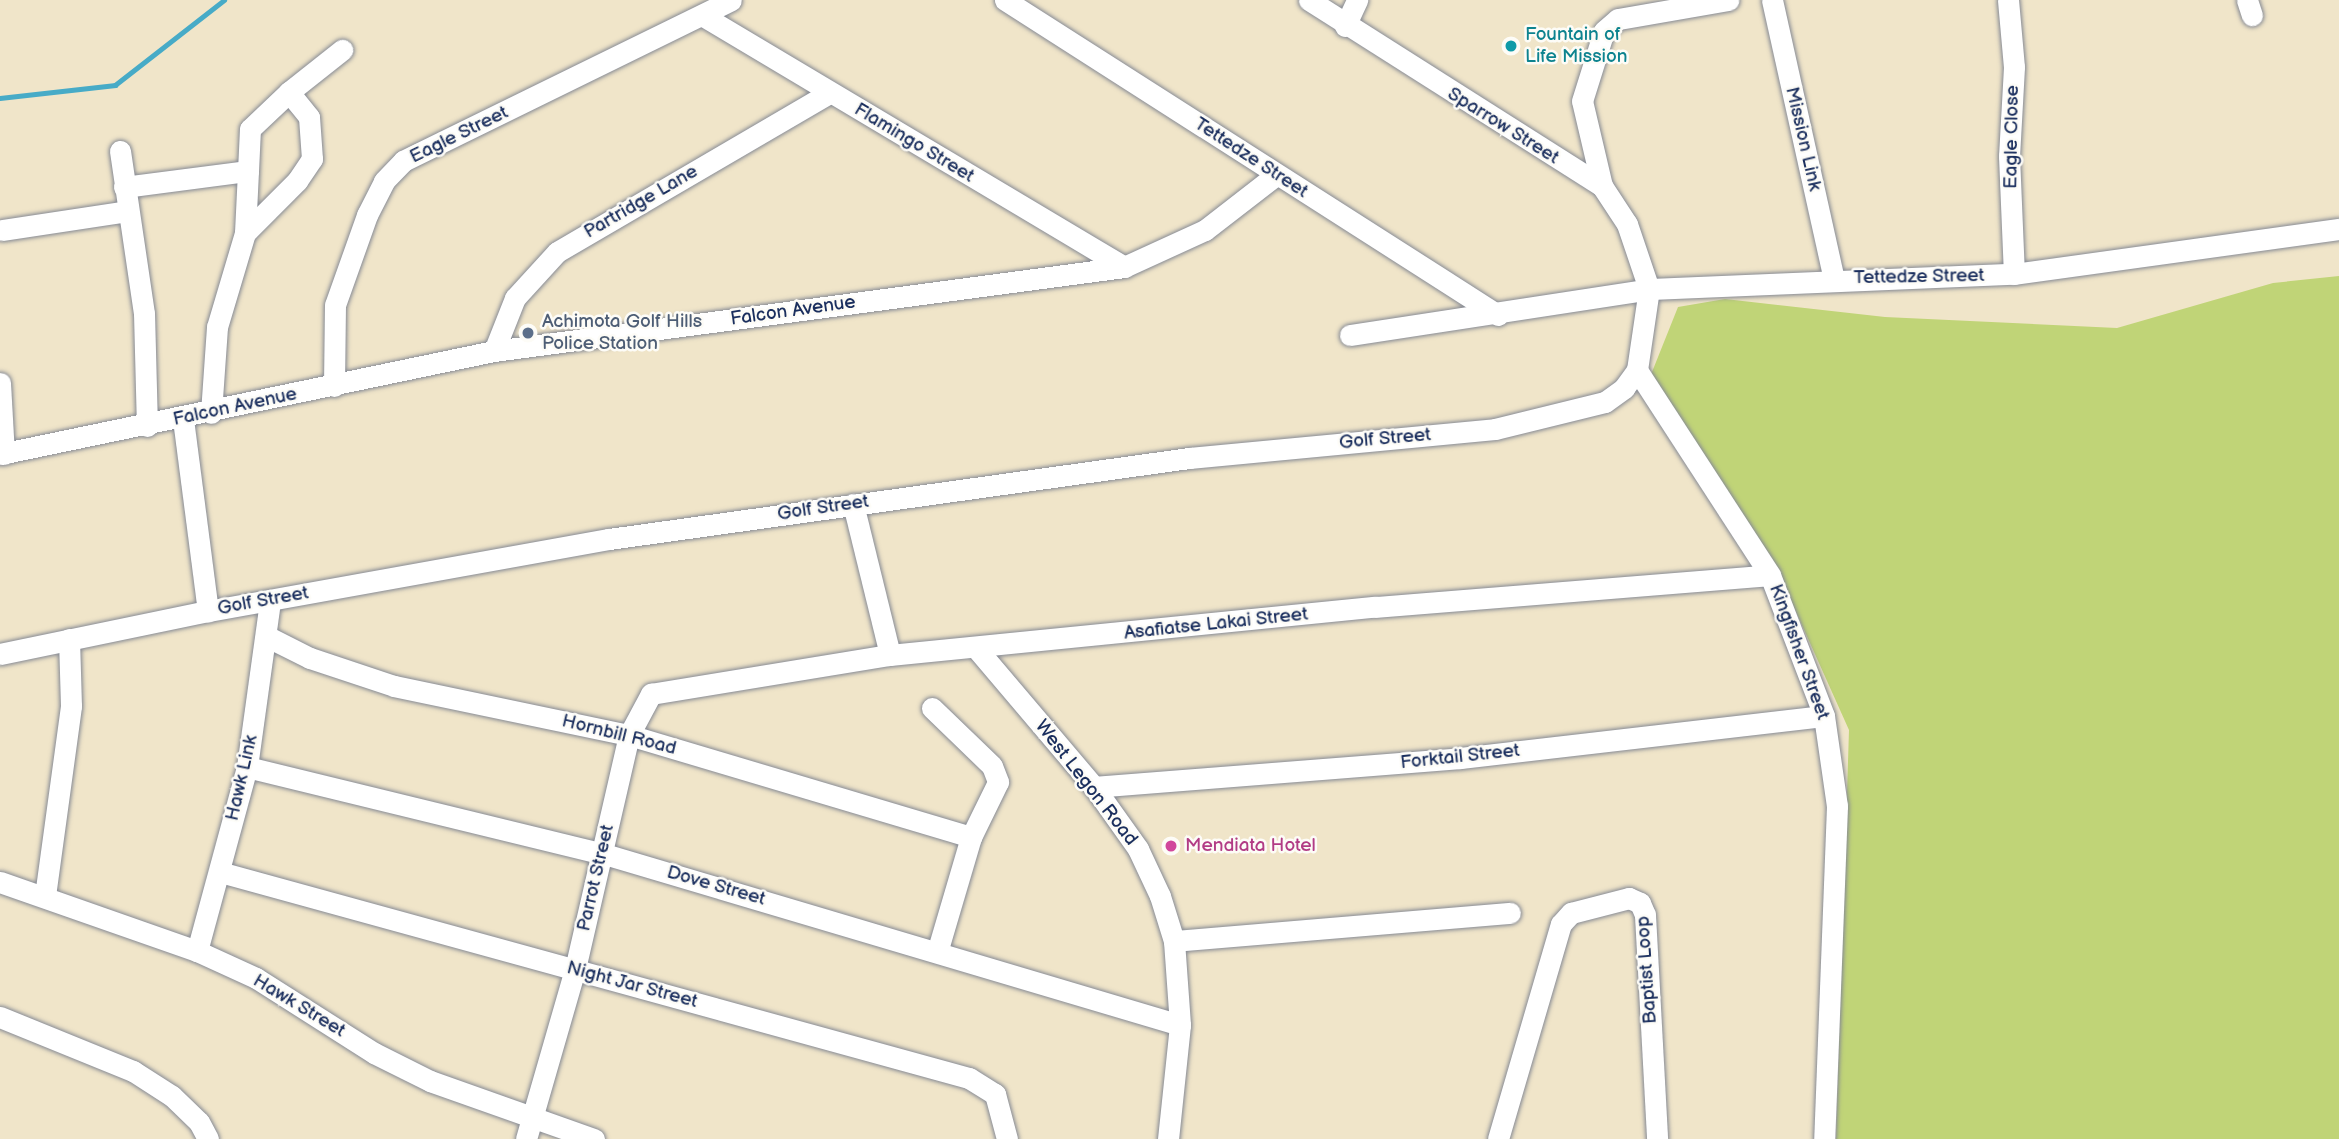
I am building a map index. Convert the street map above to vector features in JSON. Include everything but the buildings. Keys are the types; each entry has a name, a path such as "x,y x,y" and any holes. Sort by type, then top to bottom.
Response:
{"street":[{"name":"Eagle Street","path":"334,386 335,305 367,215 384,181 403,160 705,17 731,0"},
{"name":"Tettedze Street","path":"1005,0 1498,315"},
{"name":"Sparrow Street","path":"1309,0 1345,26 1602,186 1628,224 1648,289"},
{"path":"1345,26 1357,0"},
{"path":"1602,186 1582,101 1604,32 1618,19 1728,0"},
{"name":"Mission Link","path":"1772,0 1835,279"},
{"name":"Eagle Close","path":"2008,0 2014,67 2009,156 2014,274"},
{"name":"Flamingo Street","path":"705,17 1124,267"},
{"path":"211,413 217,327 245,233 250,129 289,92 342,50"},
{"path":"245,233 298,181 312,159 309,117 289,92"},
{"name":"Partridge Lane","path":"494,351 515,298 557,252 829,93"},
{"path":"120,151 144,313 147,426"},
{"path":"124,187 248,171"},
{"name":"Falcon Avenue","path":"2,454 183,419 494,351 1124,267 1205,230 1276,175"},
{"path":"2,230 127,211"},
{"name":"Tettedze Street","path":"1350,335 1498,315 1648,289 1835,279 2014,274 2339,229"},
{"path":"1637,370 1648,289"},
{"name":"Golf Street","path":"0,654 208,611 609,539 1189,458 1495,429 1605,402 1637,370"},
{"name":"Kingfisher Street","path":"1637,370 1770,575 1824,716 1837,806 1824,1139"},
{"path":"0,383 2,454"},
{"path":"183,419 208,611"},
{"path":"853,504 890,655"},
{"name":"Asafiatse Lakai Street","path":"664,691 890,655 977,649 1375,607 1770,575"},
{"name":"Hawk Link","path":"197,951 247,767 268,637 271,601"},
{"name":"Hornbill Road","path":"268,637 310,658 394,686 629,734 971,838"},
{"path":"45,896 71,706 69,639"},
{"name":"West Legon Road","path":"977,649 1094,787 1138,849 1174,941 1180,1025 1168,1139"},
{"name":"Parrot Street","path":"526,1139 575,969 629,734 644,701 664,691"},
{"path":"932,708 998,773 998,782 971,838 937,949"},
{"name":"Forktail Street","path":"1094,787 1460,758 1824,716"},
{"name":"Dove Street","path":"247,767 601,853 937,949 1180,1025"},
{"name":"Night Jar Street","path":"220,872 969,1079 995,1094 1007,1139"},
{"name":"Hawk Street","path":"0,882 197,951 256,978 374,1053 430,1081 594,1139"},
{"name":"Baptist Loop","path":"1498,1139 1561,924 1571,913 1629,898 1640,903 1645,915 1657,1139"},
{"path":"1174,941 1510,914"},
{"path":"0,1017 133,1071 172,1096 199,1122 208,1139"}],"green space":[{"path":"2339,276 2339,1139 1836,1139 1849,730 1775,565 1650,377 1678,307 1725,299 1885,317 2117,328 2273,283"}],"waterway":[{"path":"0,98 115,85 224,0"}],"place":[{"name":"Fountain of Life Mission","path":"1511,46"},
{"name":"Achimota Golf Hills Police Station","path":"528,333"},
{"name":"Mendiata Hotel","path":"1171,846"}]}
